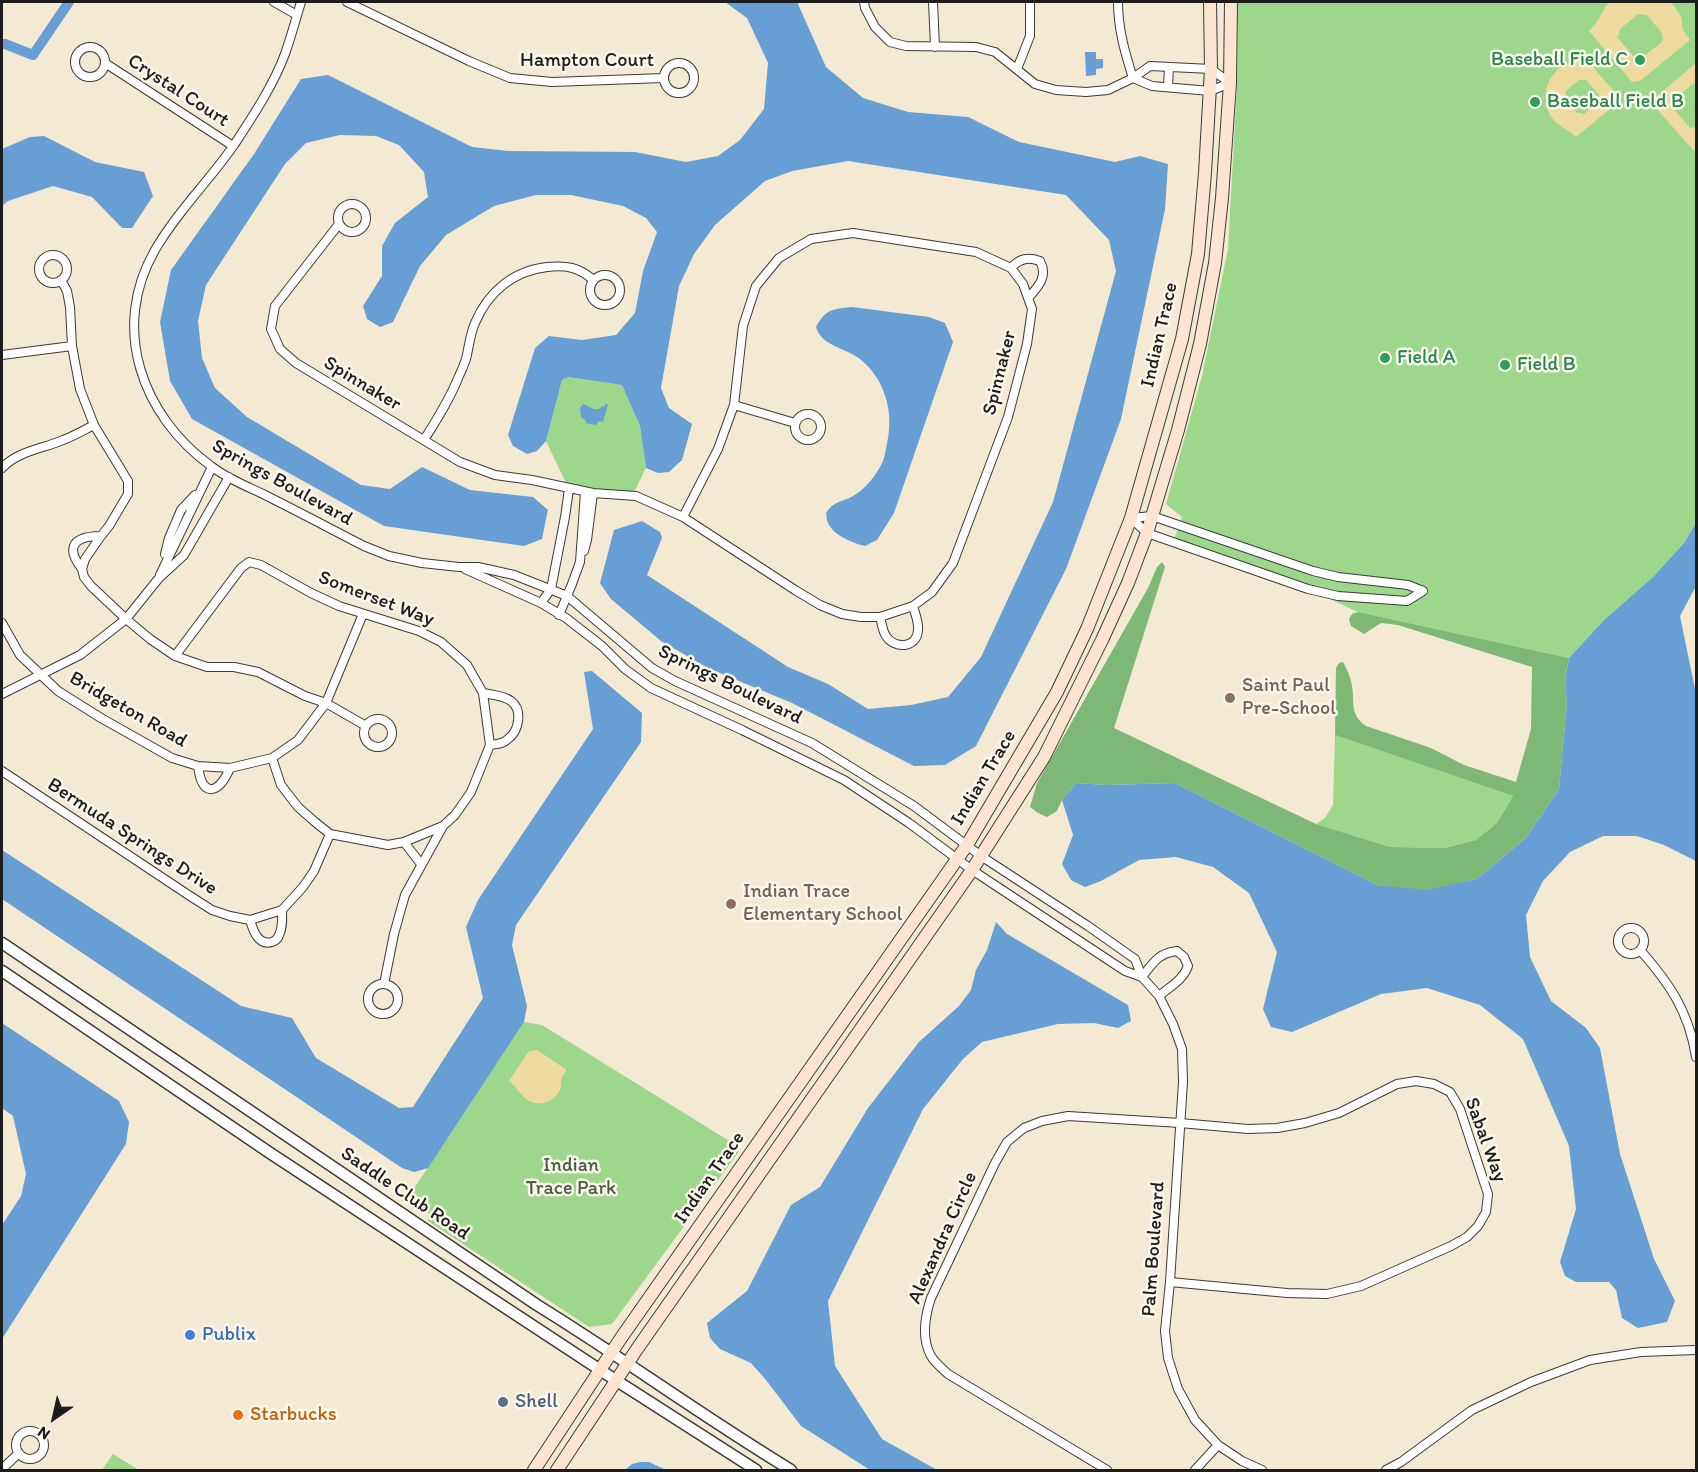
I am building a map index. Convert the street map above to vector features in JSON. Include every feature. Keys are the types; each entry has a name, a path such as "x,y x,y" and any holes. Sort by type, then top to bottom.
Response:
{"main road":[{"name":"Indian Trace","path":"534,1470 612,1352 967,845 1057,692 1088,629 1131,518 1182,339 1198,254 1205,173 1211,69 1210,2"},
{"name":"Indian Trace","path":"556,1470 972,870 1044,757 1119,602 1147,533 1178,430 1200,344 1215,263 1222,198 1230,83 1231,2"}],"street":[{"path":"274,2 297,15"},
{"name":"Springs Boulevard","path":"301,2 285,54 263,98 233,146 154,251 140,285 135,309 138,362 144,384 162,417 185,444 212,467 364,546 389,556 422,563 478,567 514,575 567,596 652,668 675,681 812,743 914,806 981,856"},
{"name":"Hampton Court","path":"347,2 469,61 510,78 552,82 664,78"},
{"path":"864,2 864,8 875,27 890,42 906,46 976,47 995,52 1035,84 1056,90 1086,92 1108,90 1133,78 1150,66 1211,69 1230,83"},
{"path":"933,2 935,47"},
{"path":"1017,69 1030,36 1030,2"},
{"path":"1118,2 1118,22 1133,78 1152,86 1210,91 1230,83"},
{"name":"Crystal Court","path":"105,63 233,146"},
{"path":"1168,87 1169,67"},
{"name":"Spinnaker","path":"339,224 275,306 271,329 280,349 296,363 460,462 495,475 589,492 636,496 683,517 820,605 842,614 861,617 880,617 913,606 932,592 953,563 1008,417 1026,344 1032,309 1029,297"},
{"path":"683,517 713,458 734,405 743,326 756,286 778,258 811,239 853,233 976,252 1011,268 1029,297 1044,275 1040,261 1031,258 1022,259 1011,268"},
{"path":"424,440 453,392 466,360 474,324 489,298 509,279 531,269 569,266 580,270 593,280"},
{"path":"61,280 67,291 70,307 72,346 80,389 94,425 128,481 128,494 109,526 85,559 82,569"},
{"path":"2,355 72,346"},
{"path":"734,405 795,423"},
{"path":"2,468 34,448 62,441 94,425"},
{"path":"159,578 169,538 181,510 202,488 212,467"},
{"path":"2,694 80,655 126,619 159,578 184,555 229,477"},
{"path":"541,603 552,589 569,489"},
{"path":"559,615 580,562 589,492"},
{"path":"1152,516 1313,571 1338,577 1408,585 1423,591 1407,601 1338,596 1297,585 1147,533 1131,518 1152,516"},
{"path":"101,536 82,536 76,541 73,548 74,559 91,586 150,639 175,656 207,667 234,667 258,672 305,696 326,703 366,726"},
{"name":"Somerset Way","path":"175,656 241,568 249,562 261,565 311,593 363,614 420,632 441,642 467,665 483,693 490,745 471,792 455,815 442,826 405,895 384,984"},
{"name":"Springs Boulevard","path":"459,567 541,603 602,646 624,669 651,688 752,734 844,780 909,823 972,870"},
{"path":"880,617 887,638 895,645 903,646 911,643 919,630 913,606"},
{"name":"Bridgeton Road","path":"2,623 20,655 58,691 172,758 198,766 230,768 272,758 298,740 326,703 363,614"},
{"path":"483,693 511,700 517,707 519,718 510,738 502,743 490,745"},
{"path":"272,758 281,785 293,800 330,834 388,845 404,842 442,826"},
{"name":"Bridgeton Road","path":"198,766 201,781 207,788 214,789 220,787 230,768"},
{"name":"Bermuda Springs Drive","path":"2,771 212,910 250,920"},
{"path":"282,910 280,935 275,941 269,943 261,941 254,933 250,920 282,910 314,871 330,834"},
{"path":"404,842 422,864"},
{"name":"Palm Boulevard","path":"981,856 1135,959 1142,976 1159,996 1168,1012 1182,1049 1183,1082 1165,1331 1168,1358 1178,1389 1195,1420 1218,1445 1242,1461 1262,1470"},
{"name":"Palm Boulevard","path":"972,870 1125,971 1142,976"},
{"path":"1078,940 1088,926"},
{"name":"Saddle Club Road","path":"2,943 537,1305 791,1470"},
{"path":"1640,950 1658,971 1679,1002 1694,1044 1696,1057"},
{"path":"1142,976 1158,957 1167,952 1177,951 1184,957 1188,966 1185,973 1181,979 1159,996"},
{"name":"Saddle Club Road","path":"2,971 270,1153 756,1470"},
{"name":"Sabal Way","path":"1170,1282 1287,1293 1326,1294 1361,1287 1467,1237 1478,1226 1486,1212 1488,1194 1460,1109 1450,1092 1434,1084 1416,1081 1396,1084 1339,1113 1277,1128 1248,1129 1180,1123"},
{"name":"Alexandra Circle","path":"1107,1470 948,1374 931,1357 925,1339 925,1317 931,1298 995,1163 1007,1142 1024,1128 1042,1121 1068,1116 1180,1123"},
{"path":"1386,1470 1401,1462 1472,1410 1531,1382 1590,1360 1641,1352 1696,1350"},
{"path":"1195,1470 1218,1445"},
{"path":"2,1469 19,1453"}],"green space":[{"path":"1238,2 1696,2 1696,523 1684,543 1653,577 1604,620 1569,658 1358,612 1308,589 1173,542 1182,517 1166,504 1202,376 1228,249 1237,86"},
{"path":"568,377 622,385 640,426 646,468 633,494 567,485 546,441 562,380"},
{"path":"1162,562 1165,567 1114,728 1316,824 1390,847 1445,848 1476,840 1497,823 1513,796 1335,735 1336,668 1339,663 1343,662 1349,674 1355,713 1366,726 1431,748 1464,765 1516,782 1531,729 1532,667 1398,625 1381,623 1364,634 1351,626 1349,619 1352,614 1358,612 1569,658 1565,679 1567,703 1559,789 1526,838 1477,879 1427,891 1377,885 1175,783 1107,785 1076,783 1062,800 1057,811 1047,817 1038,813 1030,807 1037,783 1148,588 1157,567"},
{"path":"1335,735 1513,796 1497,823 1476,840 1445,848 1390,847 1316,824 1325,818 1333,805"},
{"name":"Indian Trace Park","path":"524,1022 542,1025 739,1147 738,1153 612,1324 589,1327 428,1221 429,1214 407,1199"},
{"path":"113,1454 139,1470 102,1470"}],"sand":[{"name":"Baseball Field C","path":"1609,2 1671,2 1681,16 1683,30 1690,40 1640,81 1632,82 1589,31","holes":["1638,14 1647,15 1662,33 1663,41 1643,57 1635,58 1617,37 1620,29"]},
{"path":"1583,55 1616,94 1615,105 1576,137 1552,117 1546,104 1546,96 1549,81 1553,75 1562,67","holes":["1579,80 1586,80 1599,95 1598,101 1583,115 1577,113 1565,99 1566,91"]},
{"path":"1696,63 1696,84 1694,83 1673,100 1673,108 1690,128 1696,127 1696,150 1693,150 1656,108 1656,97"},
{"path":"537,1050 567,1070 562,1078 559,1092 551,1100 541,1103 526,1099 509,1081 529,1051"}],"water":[{"path":"725,2 798,2 826,67 863,98 908,112 968,117 1019,142 1115,162 1140,156 1168,164 1165,209 1121,419 1066,569 976,746 945,765 914,766 792,703 708,668 661,641 611,599 600,583 614,530 642,521 660,532 662,538 647,575 788,667 828,684 868,709 911,705 948,697 981,657 1053,502 1116,271 1109,240 1066,195 848,161 792,171 765,181 715,225 694,254 679,286 661,388 669,408 692,424 682,460 669,472 658,473 646,468 640,426 622,385 568,377 562,380 546,441 537,451 527,454 513,446 508,435 535,348 549,336 582,340 616,335 635,313 643,271 657,232 646,218 623,206 571,195 536,195 494,206 446,235 420,266 393,322 380,327 367,319 363,306 382,276 382,246 395,223 428,197 424,172 399,145 376,136 340,135 306,143 285,164 206,285 198,321 202,358 215,388 247,417 361,485 390,489 422,467 470,490 533,497 548,510 542,539 524,546 384,526 192,419 170,381 160,322 171,270 254,154 301,79 328,75 472,147 508,151 635,152 686,162 718,156 740,140 764,109 768,63 747,18"},
{"path":"1085,52 1096,52 1096,59 1103,59 1103,68 1096,69 1096,75 1086,76"},
{"path":"44,136 95,162 144,172 153,196 132,228 122,228 92,197 53,186 8,201 2,206 2,149 30,137"},
{"path":"852,307 929,317 945,323 953,342 894,513 877,540 865,546 850,541 835,532 827,522 826,513 835,504 858,493 871,481 883,461 889,431 886,397 876,376 860,359 828,343 816,327 830,311"},
{"path":"583,404 595,409 608,404 603,422 599,421 596,425 586,423 581,417 580,408"},
{"path":"1696,523 1696,586 1680,616 1696,694 1696,861 1664,845 1637,836 1603,836 1570,852 1543,881 1526,915 1530,957 1551,1001 1586,1028 1600,1048 1620,1154 1654,1259 1675,1301 1667,1322 1638,1328 1622,1318 1616,1290 1609,1282 1576,1282 1565,1276 1560,1262 1576,1209 1569,1146 1523,1039 1480,1005 1427,988 1381,994 1292,1032 1271,1027 1263,1009 1277,952 1249,893 1213,867 1176,857 1139,860 1085,887 1071,880 1062,864 1073,835 1062,800 1076,783 1107,785 1175,783 1377,885 1427,890 1477,879 1526,838 1559,789 1567,703 1565,680 1569,658 1604,620 1653,577 1684,543"},
{"path":"592,671 642,713 641,742 516,925 512,945 527,1006 524,1022 428,1168 414,1172 402,1168 2,899 2,850 241,1006 292,1018 316,1058 399,1108 413,1107 483,998 466,927 478,900 593,729 584,672"},
{"path":"996,922 1007,934 1128,1005 1131,1021 1118,1028 1094,1023 1058,1024 982,1042 963,1059 923,1109 828,1301 835,1366 882,1439 937,1470 870,1470 801,1426 751,1363 720,1349 710,1338 707,1323 747,1291 791,1205 820,1187 868,1108 919,1042 959,1006 971,990 976,970 987,950"},
{"path":"2,1023 119,1101 129,1122 126,1144 2,1339 2,1225 21,1196 26,1174 13,1116 2,1108"},
{"path":"649,1462 666,1470 625,1470 632,1464"}],"waterway":[{"path":"2,44 33,55 69,2"}],"place":[{"name":"Baseball Field C","path":"1640,60"},
{"name":"Baseball Field B","path":"1535,102"},
{"name":"Field A","path":"1385,358"},
{"name":"Field B","path":"1505,365"},
{"name":"Saint Paul Pre-School","path":"1230,698"},
{"name":"Indian Trace Elementary School","path":"731,904"},
{"name":"Publix","path":"190,1335"},
{"name":"Shell","path":"503,1402"},
{"name":"Starbucks","path":"238,1415"}]}
